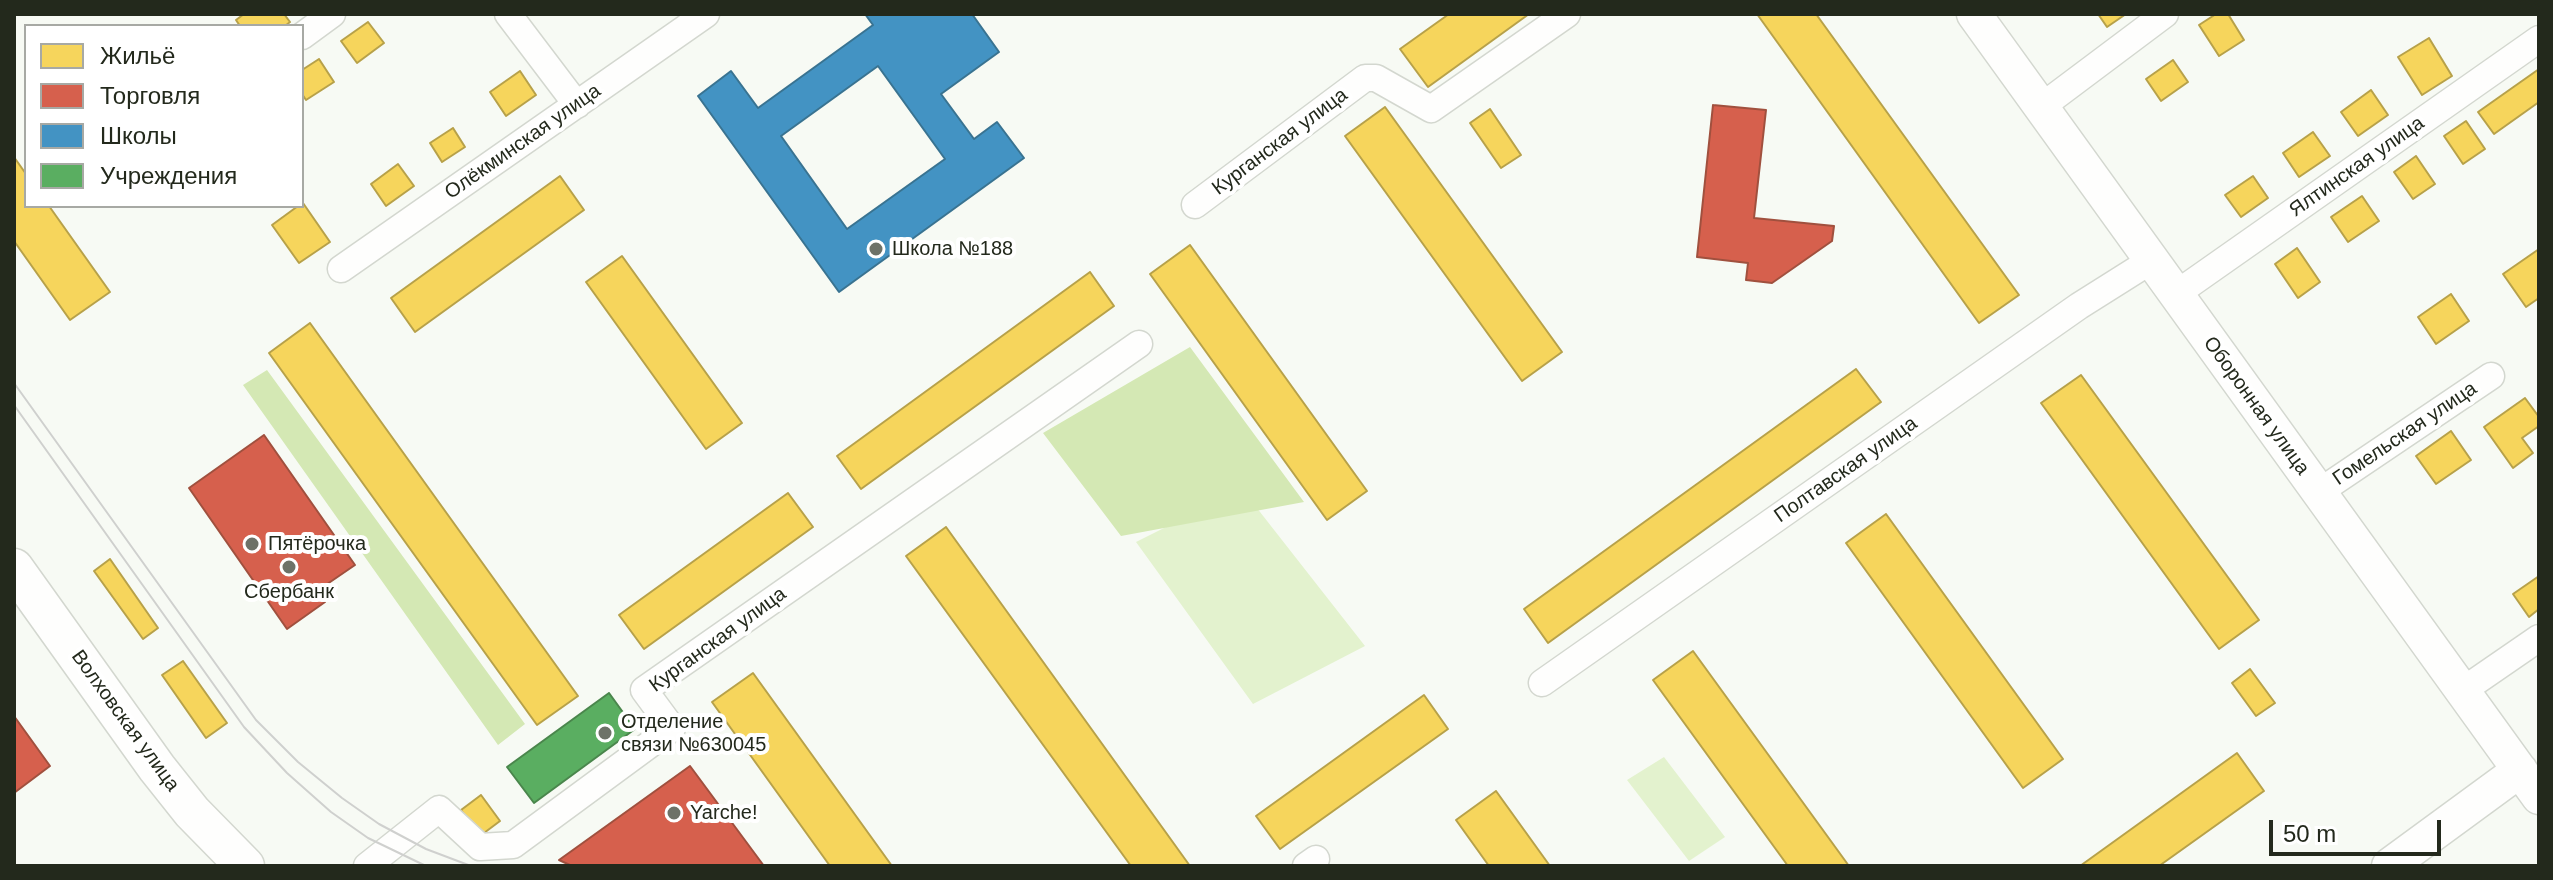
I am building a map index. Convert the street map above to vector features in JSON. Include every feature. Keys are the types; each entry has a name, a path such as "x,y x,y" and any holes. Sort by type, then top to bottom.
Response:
{"main road":[{"name":"Волховская улица","path":"14,568 157,768 192,812 245,866"}],"street":[{"path":"304,35 332,14"},
{"path":"508,14 577,105"},
{"name":"Олёкминская улица","path":"341,269 706,14"},
{"name":"Курганская улица","path":"1195,205 1365,78 1376,78 1431,109 1567,14"},
{"name":"Оборонная улица","path":"1974,14 2529,784"},
{"path":"2041,107 2165,14"},
{"name":"Ялтинская улица","path":"2176,294 2539,39"},
{"name":"Полтавская улица","path":"1542,683 2079,306 2152,260"},
{"name":"Курганская улица","path":"367,866 439,809 480,847 513,845 672,728 644,690 1139,344"},
{"name":"Гомельская улица","path":"2319,492 2491,376"},
{"path":"2462,691 2539,638"},
{"path":"2389,866 2529,784"}],"green space":[{"path":"1190,347 1304,502 1121,536 1043,433"},
{"path":"267,370 525,724 498,745 243,385"},
{"path":"1242,489 1365,646 1253,704 1136,542"},
{"path":"1664,757 1725,837 1689,861 1627,780"}],"building: Жильё":[{"path":"244,14 284,14 290,22 239,24 236,20"},
{"path":"1449,14 1529,14 1428,87 1400,49"},
{"path":"1757,14 1816,14 2019,295 1979,323"},
{"path":"2098,14 2126,14 2107,27"},
{"path":"2216,14 2228,14 2244,40 2219,56 2199,25"},
{"path":"368,22 384,43 357,63 341,41"},
{"path":"2429,38 2452,76 2422,95 2398,57"},
{"path":"319,59 334,82 306,100 304,69"},
{"path":"2173,60 2188,82 2161,101 2146,79"},
{"path":"2539,69 2539,102 2494,134 2478,112"},
{"path":"520,71 536,95 506,116 490,92"},
{"path":"2371,90 2388,115 2358,136 2341,112"},
{"path":"1385,107 1562,352 1522,381 1345,136"},
{"path":"1490,109 1521,155 1501,168 1470,123"},
{"path":"2466,121 2485,149 2463,164 2444,136"},
{"path":"453,128 465,147 442,162 430,143"},
{"path":"2313,132 2330,156 2299,177 2283,153"},
{"path":"2416,156 2435,184 2413,199 2394,172"},
{"path":"14,157 24,171 24,208 50,208 110,292 70,320 14,241"},
{"path":"398,164 414,186 386,206 371,184"},
{"path":"560,176 584,210 415,332 391,298"},
{"path":"2253,176 2268,198 2241,217 2225,195"},
{"path":"2362,196 2379,221 2348,242 2331,217"},
{"path":"304,204 330,242 299,263 272,225 295,208 304,208"},
{"path":"1190,245 1367,491 1327,520 1150,274"},
{"path":"2297,248 2320,282 2298,298 2275,264"},
{"path":"2539,249 2539,298 2526,307 2503,274"},
{"path":"622,256 742,423 706,449 586,282"},
{"path":"1090,272 1114,306 861,489 837,456"},
{"path":"2451,294 2469,321 2436,344 2418,317"},
{"path":"310,323 578,696 537,725 269,353"},
{"path":"1856,369 1881,402 1548,643 1524,609"},
{"path":"2081,375 2259,620 2219,649 2041,403"},
{"path":"2525,398 2539,417 2539,426 2522,438 2533,453 2513,468 2484,427"},
{"path":"2451,431 2471,460 2436,484 2416,456"},
{"path":"788,493 813,527 644,649 619,615"},
{"path":"1886,514 2063,759 2023,788 1846,543"},
{"path":"946,527 1190,866 1131,866 906,556"},
{"path":"110,559 158,628 143,639 94,571"},
{"path":"2539,576 2539,609 2529,617 2513,594"},
{"path":"1693,651 1849,866 1788,866 1653,680"},
{"path":"183,661 227,723 206,738 162,675"},
{"path":"2250,669 2275,703 2256,716 2232,683"},
{"path":"753,673 892,866 830,866 712,702"},
{"path":"1424,695 1448,729 1280,849 1256,816"},
{"path":"2237,753 2264,791 2159,866 2080,866"},
{"path":"1496,791 1550,866 1489,866 1456,820"},
{"path":"481,795 500,821 480,836 461,810"}],"building: Торговля":[{"path":"1713,105 1766,110 1754,218 1834,226 1832,241 1772,283 1746,280 1748,263 1697,257"},
{"path":"264,435 355,565 317,591 325,602 287,629 189,488"},
{"path":"14,716 50,766 14,793"},
{"name":"Yarche!","path":"690,766 764,866 572,866 559,860"}],"building: Школы":[{"path":"865,14 972,14 999,52 941,94 974,139 997,122 1024,158 839,292 698,96 731,71 758,108 873,25","holes":["878,66 945,159 847,229 781,136"]}],"building: Учреждения":[{"path":"609,693 635,729 534,803 507,767"}],"tram line":[{"path":"14,383 256,720 298,762 379,824 426,849 471,866"},
{"path":"14,405 244,727 287,773 331,812 368,838 426,866"}],"place":[{"name":"Школа №188","path":"876,249"},
{"name":"Пятёрочка","path":"252,544"},
{"name":"Сбербанк","path":"289,567"},
{"name":"Отделение связи №630045","path":"605,733"},
{"name":"Yarche!","path":"674,813"}]}
